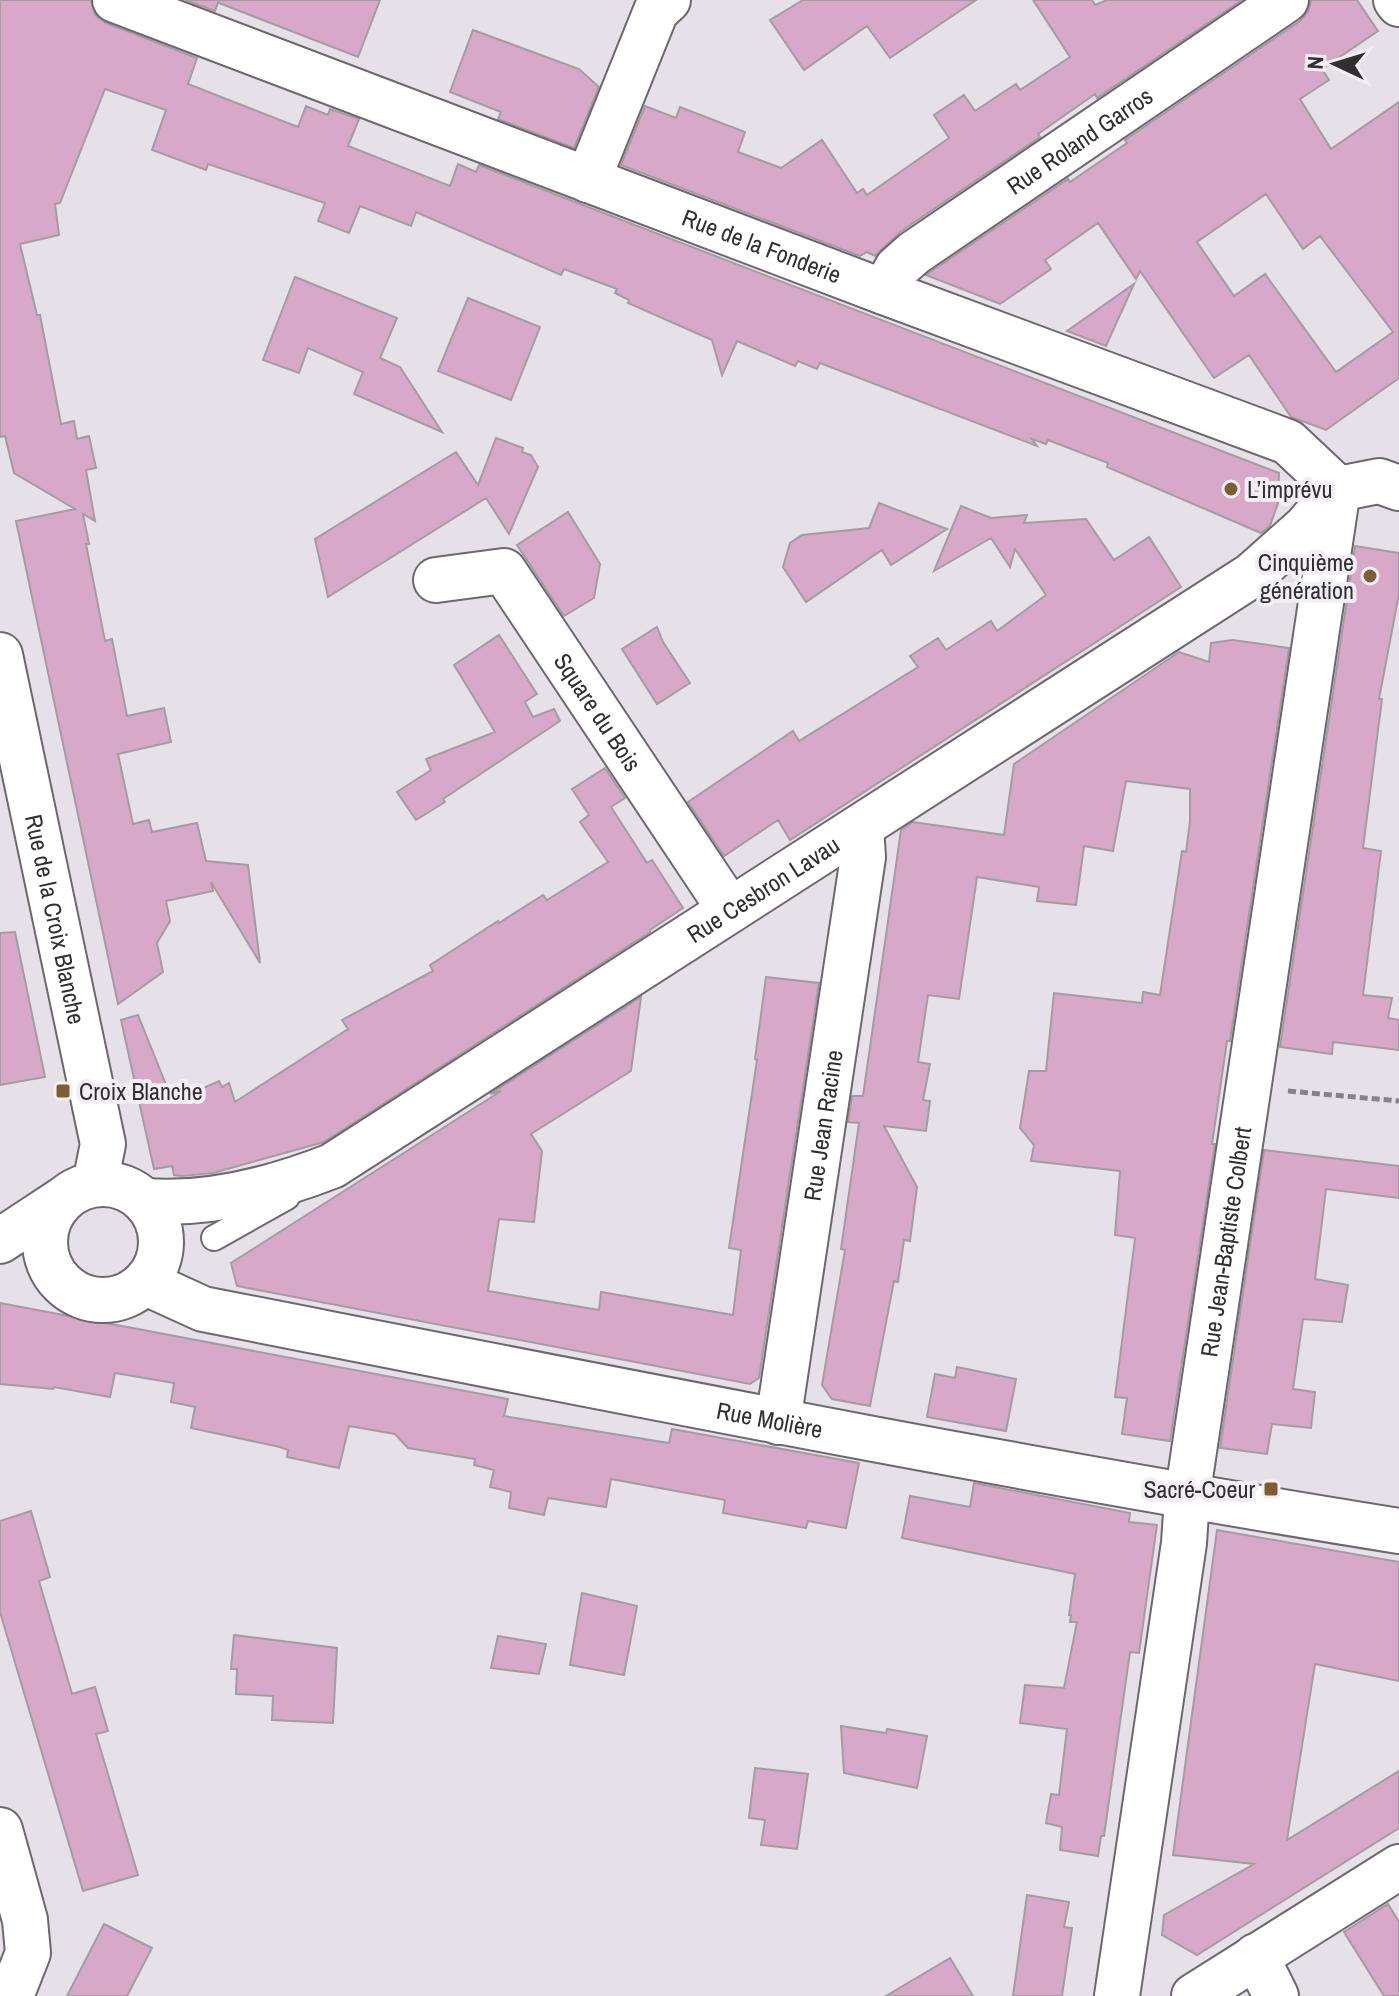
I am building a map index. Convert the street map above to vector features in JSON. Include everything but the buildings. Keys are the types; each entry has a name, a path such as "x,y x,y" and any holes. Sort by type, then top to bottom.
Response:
{"street":[{"name":"Rue de la Fonderie","path":"115,0 1288,442 1338,489"},
{"path":"588,180 656,11 668,0"},
{"name":"Rue Roland Garros","path":"884,292 897,268 914,253 1286,0"},
{"path":"1338,489 1379,481 1399,488"},
{"name":"Rue Cesbron Lavau","path":"145,1201 195,1203 289,1183 332,1166 1252,575 1306,527 1338,489"},
{"name":"Rue Jean-Baptiste Colbert","path":"1117,1996 1184,1543 1187,1498 1338,489"},
{"name":"Square du Bois","path":"436,580 504,571 730,910"},
{"name":"Rue de la Croix Blanche","path":"0,655 103,1144 78,1192"},
{"name":"Rue Jean Racine","path":"778,1422 863,857 861,827"},
{"path":"0,1241 78,1192 113,1185 130,1190 145,1201 156,1216 161,1235 161,1252 156,1268 146,1283 122,1297 95,1300 78,1295 62,1284 0,1263"},
{"path":"62,1284 52,1269 46,1251 46,1233 51,1216 78,1192"},
{"name":"Rue Molière","path":"146,1283 203,1309 778,1422 1187,1498 1399,1531"},
{"path":"0,1830 25,1920 28,1953 11,1996"},
{"path":"1194,1996 1399,1867"},
{"path":"1256,1956 1276,1996"}],"lane":[{"path":"214,1238 300,1189 312,1174"}],"path":[{"path":"1248,1087 1399,1101"}],"place":[{"name":"L’imprévu","path":"1231,489"},
{"name":"Cinquième génération","path":"1370,576"},
{"name":"Croix Blanche","path":"63,1091"},
{"name":"Sacré-Coeur","path":"1271,1489"}]}
